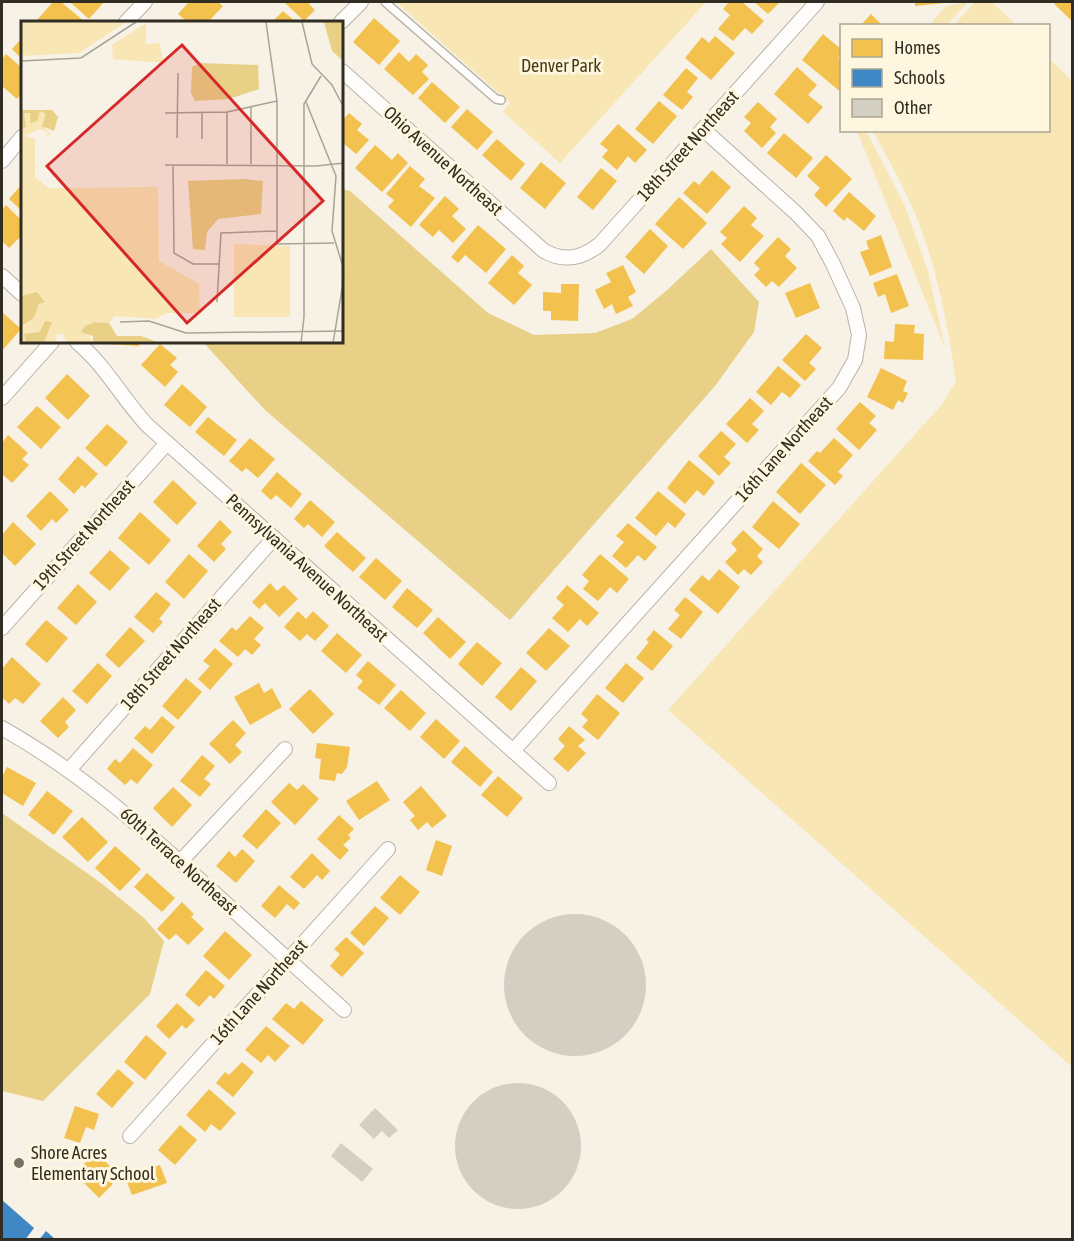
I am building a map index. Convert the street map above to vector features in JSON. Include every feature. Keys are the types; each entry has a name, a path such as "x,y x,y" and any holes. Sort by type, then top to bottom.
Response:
{"street":[{"path":"127,21 145,2"},
{"path":"342,21 361,2"},
{"name":"18th Street Northeast","path":"544,251 554,257 572,258 582,257 591,251 817,2"},
{"name":"Ohio Avenue Northeast","path":"344,73 544,251"},
{"name":"16th Lane Northeast","path":"513,751 839,388 855,360 859,335 853,308 818,236 796,213 703,129"},
{"path":"2,161 21,138"},
{"path":"2,276 21,293"},
{"path":"2,398 49,344"},
{"name":"Pennsylvania Avenue Northeast","path":"79,344 103,368 128,405 167,443 549,783"},
{"name":"19th Street Northeast","path":"2,628 167,443"},
{"name":"18th Street Northeast","path":"69,770 274,538"},
{"name":"60th Terrace Northeast","path":"2,728 36,747 69,770 145,829 344,1010"},
{"path":"180,862 285,748"},
{"name":"16th Lane Northeast","path":"130,1136 388,849"}],"lane":[{"path":"385,2 496,99 501,100"}],"green space":[{"name":"Denver Park","path":"396,2 706,2 560,163 503,112 510,103"},
{"path":"968,2 948,24 930,24 946,6"},
{"path":"975,2 992,2 1015,24 955,24"},
{"path":"1050,59 1072,81 1072,1067 668,710 943,403 956,381 949,335 933,266 918,221 874,132 1050,132"},
{"path":"857,132 867,132 904,204 928,271 945,348"}],"shaded area":[{"path":"344,190 350,191 488,313 534,335 595,333 632,319 711,249 759,302 754,332 715,386 510,620 265,410 205,344 344,344"},
{"path":"2,813 101,883 144,918 164,941 150,994 43,1101 2,1091"}],"building: Homes":[{"path":"53,2 61,2 84,21 38,21"},
{"path":"70,2 104,2 89,19"},
{"path":"189,2 218,2 223,6 209,21 186,21 178,14"},
{"path":"286,2 312,2 309,4 315,10 304,21"},
{"path":"729,2 742,2 764,21 752,34 745,28 733,41 718,29 730,15 723,9"},
{"path":"754,2 780,2 768,14"},
{"path":"915,2 944,2 944,3 915,6"},
{"path":"1072,2 1072,21 1054,4"},
{"path":"283,11 295,21 273,21"},
{"path":"871,14 881,24 862,24"},
{"path":"374,18 400,41 379,65 353,42"},
{"path":"823,34 840,48 838,58 840,60 840,91 802,60"},
{"path":"715,36 735,53 711,80 685,58 702,37 709,43"},
{"path":"21,39 21,58 12,49"},
{"path":"399,52 409,62 416,54 428,65 422,72 429,79 413,95 384,69"},
{"path":"6,54 21,67 21,94 17,99 2,86 2,59"},
{"path":"797,67 817,85 808,95 823,107 808,124 774,94"},
{"path":"686,68 698,78 687,92 693,97 682,110 663,95"},
{"path":"432,82 460,107 445,123 418,98"},
{"path":"659,101 677,116 653,144 635,129"},
{"path":"758,102 777,119 770,127 776,133 762,148 744,131 751,123 744,117"},
{"path":"467,109 493,132 477,150 451,127"},
{"path":"349,113 362,124 357,130 369,140 356,154 344,144 344,119"},
{"path":"618,124 647,150 635,163 628,156 617,170 602,157 608,150 600,144"},
{"path":"784,133 813,158 796,178 767,153"},
{"path":"497,139 525,164 511,181 482,155"},
{"path":"375,145 392,160 398,153 408,163 382,192 355,168"},
{"path":"826,155 852,179 826,207 814,195 820,188 807,176"},
{"path":"541,162 566,183 545,209 520,188"},
{"path":"410,166 425,179 419,186 435,198 411,227 388,207 394,200 386,194"},
{"path":"601,168 617,181 593,210 577,197"},
{"path":"712,170 731,187 707,214 683,193 694,181 699,185"},
{"path":"21,185 21,210 9,199"},
{"path":"849,192 876,216 864,231 847,217 844,221 833,211"},
{"path":"445,196 459,209 452,216 466,229 453,243 439,230 433,237 419,225"},
{"path":"679,197 707,223 683,249 655,224"},
{"path":"6,205 21,220 21,236 9,248 2,241 2,210"},
{"path":"744,206 757,218 751,225 764,236 740,262 721,244 727,238 720,232"},
{"path":"478,225 506,249 486,273 465,255 458,263 451,257"},
{"path":"650,229 668,246 644,274 625,257"},
{"path":"881,235 892,267 870,276 860,252 869,249 866,241"},
{"path":"778,237 791,249 785,256 797,268 779,287 772,281 766,287 754,275 760,269 754,263"},
{"path":"512,255 524,266 518,273 532,285 514,305 488,283"},
{"path":"623,265 636,292 628,297 633,306 616,314 612,304 604,309 595,290 611,282 606,273"},
{"path":"897,274 909,306 891,313 885,294 878,297 873,283"},
{"path":"810,283 820,308 796,318 785,293"},
{"path":"561,284 579,284 578,321 551,320 551,311 543,311 543,292 561,293"},
{"path":"2,312 21,329 2,351"},
{"path":"895,324 915,325 914,333 924,334 923,360 884,359 885,341 894,342"},
{"path":"806,334 822,348 809,363 816,369 805,381 782,360"},
{"path":"108,344 139,344 139,346"},
{"path":"160,344 177,358 170,365 178,372 165,387 141,365"},
{"path":"778,366 801,385 790,398 782,392 771,405 756,392"},
{"path":"881,368 907,381 903,391 908,393 903,403 898,400 893,410 867,397"},
{"path":"67,374 90,396 68,420 45,398"},
{"path":"182,384 207,407 190,427 164,405"},
{"path":"750,398 764,411 752,424 759,430 747,443 726,424"},
{"path":"860,402 876,416 869,423 877,430 859,450 836,429"},
{"path":"37,406 61,427 41,449 17,427"},
{"path":"208,417 237,440 224,456 195,432"},
{"path":"107,424 128,442 106,467 85,448"},
{"path":"721,431 736,444 724,457 731,463 719,476 698,456"},
{"path":"8,435 28,453 22,459 29,465 12,483 2,474 2,443"},
{"path":"250,438 275,459 258,478 246,468 242,472 229,461"},
{"path":"834,438 853,455 838,472 843,476 835,485 808,461 817,451 820,453"},
{"path":"78,456 98,474 85,488 82,485 74,494 58,479"},
{"path":"689,460 715,482 704,496 697,490 685,504 667,488"},
{"path":"801,463 826,485 800,514 776,492"},
{"path":"277,472 302,494 291,508 276,495 271,500 261,491"},
{"path":"173,480 197,503 177,525 153,502"},
{"path":"50,491 69,510 56,523 52,519 41,531 26,516"},
{"path":"658,491 686,514 675,528 668,522 656,536 635,518"},
{"path":"310,500 335,522 322,537 308,524 304,528 294,519"},
{"path":"773,501 800,524 779,549 752,527"},
{"path":"140,512 171,540 149,565 118,538"},
{"path":"220,520 232,532 221,544 226,549 214,562 197,546"},
{"path":"13,522 36,544 15,566 2,553 2,535"},
{"path":"628,523 657,547 645,561 638,555 626,568 612,556 624,542 616,536"},
{"path":"743,530 763,549 757,556 763,562 751,575 744,569 738,575 725,562 737,550 731,543"},
{"path":"337,532 366,558 353,572 324,546"},
{"path":"110,550 130,568 110,591 89,573"},
{"path":"189,554 208,571 184,599 165,582"},
{"path":"600,554 629,579 617,593 610,587 598,601 583,589 589,581 582,575"},
{"path":"376,558 402,581 385,600 359,577"},
{"path":"719,569 740,587 718,614 689,590 702,575 709,581"},
{"path":"270,583 277,591 284,585 298,599 279,617 265,603 259,609 252,602"},
{"path":"78,584 97,602 76,625 57,608"},
{"path":"567,585 599,613 587,626 580,619 568,632 552,618 564,605 556,598"},
{"path":"407,588 433,610 417,628 392,607"},
{"path":"156,592 171,604 159,619 163,622 153,633 134,617"},
{"path":"685,597 703,612 681,639 668,629 680,615 674,610"},
{"path":"298,611 306,619 313,611 329,626 315,641 307,634 300,641 284,627"},
{"path":"250,616 264,628 254,639 261,645 252,655 245,649 238,657 219,641 232,627 236,631"},
{"path":"438,617 466,642 450,659 423,633"},
{"path":"46,620 68,638 47,663 25,644"},
{"path":"130,627 145,641 119,668 105,655"},
{"path":"549,628 570,646 546,671 526,653"},
{"path":"654,630 673,646 652,671 636,658 649,642 646,640"},
{"path":"337,633 362,655 346,673 321,651"},
{"path":"477,642 502,663 482,686 458,664"},
{"path":"215,648 233,664 210,690 198,679 210,666 203,661"},
{"path":"12,657 41,684 23,704 15,698 9,704 2,697 2,669"},
{"path":"368,661 396,685 379,705 357,688 363,681 356,675"},
{"path":"98,663 112,676 87,704 72,691"},
{"path":"626,663 644,678 623,703 605,688"},
{"path":"521,667 537,681 511,711 495,697"},
{"path":"186,678 202,692 178,720 162,706"},
{"path":"259,683 264,693 272,688 282,707 250,725 234,697"},
{"path":"310,689 334,714 313,734 289,709"},
{"path":"401,690 426,713 410,731 384,708"},
{"path":"597,694 620,713 598,740 582,727 588,720 581,714"},
{"path":"63,697 76,710 65,722 69,727 58,738 40,721"},
{"path":"162,716 175,727 152,754 134,738 145,726 150,730"},
{"path":"436,719 460,741 444,759 420,737"},
{"path":"233,720 246,733 235,745 242,752 230,764 209,744"},
{"path":"569,726 585,740 578,746 586,753 568,772 553,759 565,746 558,739"},
{"path":"317,743 350,747 347,767 342,774 337,773 335,781 319,779 321,759 315,758"},
{"path":"465,746 493,772 480,787 451,762"},
{"path":"133,748 153,765 137,784 131,779 125,785 107,769 115,759 120,763"},
{"path":"202,755 215,766 204,779 211,784 200,797 180,781"},
{"path":"7,767 36,783 23,806 2,793 2,777"},
{"path":"498,776 523,798 507,817 481,795"},
{"path":"377,781 390,800 359,820 346,801"},
{"path":"289,783 297,790 303,784 319,799 295,825 271,802"},
{"path":"421,786 447,816 432,828 427,822 418,830 410,820 415,816 403,802"},
{"path":"173,787 192,805 172,827 153,808"},
{"path":"47,791 73,811 54,835 28,815"},
{"path":"266,809 281,823 257,849 242,836"},
{"path":"339,815 354,829 348,835 351,838 343,845 349,850 340,860 317,839"},
{"path":"82,817 108,842 88,862 62,837"},
{"path":"436,840 452,846 442,876 426,870"},
{"path":"115,846 141,869 120,891 95,868"},
{"path":"242,849 255,861 236,883 216,866 229,851 235,857"},
{"path":"312,853 330,871 322,880 317,875 304,889 290,877"},
{"path":"147,873 175,898 162,912 134,887"},
{"path":"400,875 420,892 400,915 380,898"},
{"path":"279,885 300,903 294,910 287,904 275,918 261,906"},
{"path":"182,902 194,914 191,917 204,929 188,945 176,934 169,940 157,929"},
{"path":"375,906 389,918 364,946 350,933"},
{"path":"225,931 252,955 229,980 203,956"},
{"path":"346,937 364,953 342,977 330,966 340,954 334,949"},
{"path":"206,970 225,986 214,999 210,995 199,1007 185,995"},
{"path":"301,1001 324,1020 303,1045 272,1019 286,1003 294,1009"},
{"path":"177,1003 195,1020 186,1029 182,1025 169,1039 156,1026"},
{"path":"266,1026 290,1046 275,1062 268,1055 261,1063 245,1050"},
{"path":"146,1035 167,1053 145,1080 124,1062"},
{"path":"242,1062 254,1072 233,1097 216,1083 225,1072 229,1075"},
{"path":"118,1069 134,1083 112,1108 96,1094"},
{"path":"209,1089 236,1113 220,1131 211,1124 205,1132 186,1115"},
{"path":"75,1106 99,1114 94,1130 86,1127 80,1143 64,1138"},
{"path":"180,1125 197,1140 175,1165 158,1150"},
{"path":"95,1152 114,1170 107,1178 113,1184 99,1198 75,1174"},
{"path":"160,1165 167,1183 132,1195 125,1177"}],"building: Schools":[{"path":"2,1200 34,1228 25,1240 2,1240"},
{"path":"46,1231 56,1240 39,1240"}],"building: Other":[{"path":"575,914 602,919 625,935 641,958 646,985 641,1012 625,1035 602,1051 575,1056 548,1051 525,1035 509,1012 504,985 509,958 525,935 548,919"},
{"path":"518,1083 542,1088 563,1101 576,1122 581,1146 576,1170 563,1191 542,1204 518,1209 494,1204 473,1191 460,1170 455,1146 460,1122 473,1101 494,1088"},
{"path":"375,1108 398,1130 389,1138 382,1131 374,1139 359,1125"},
{"path":"341,1143 373,1169 362,1182 331,1156"}],"place":[{"name":"Shore Acres Elementary School","path":"19,1163"}]}
